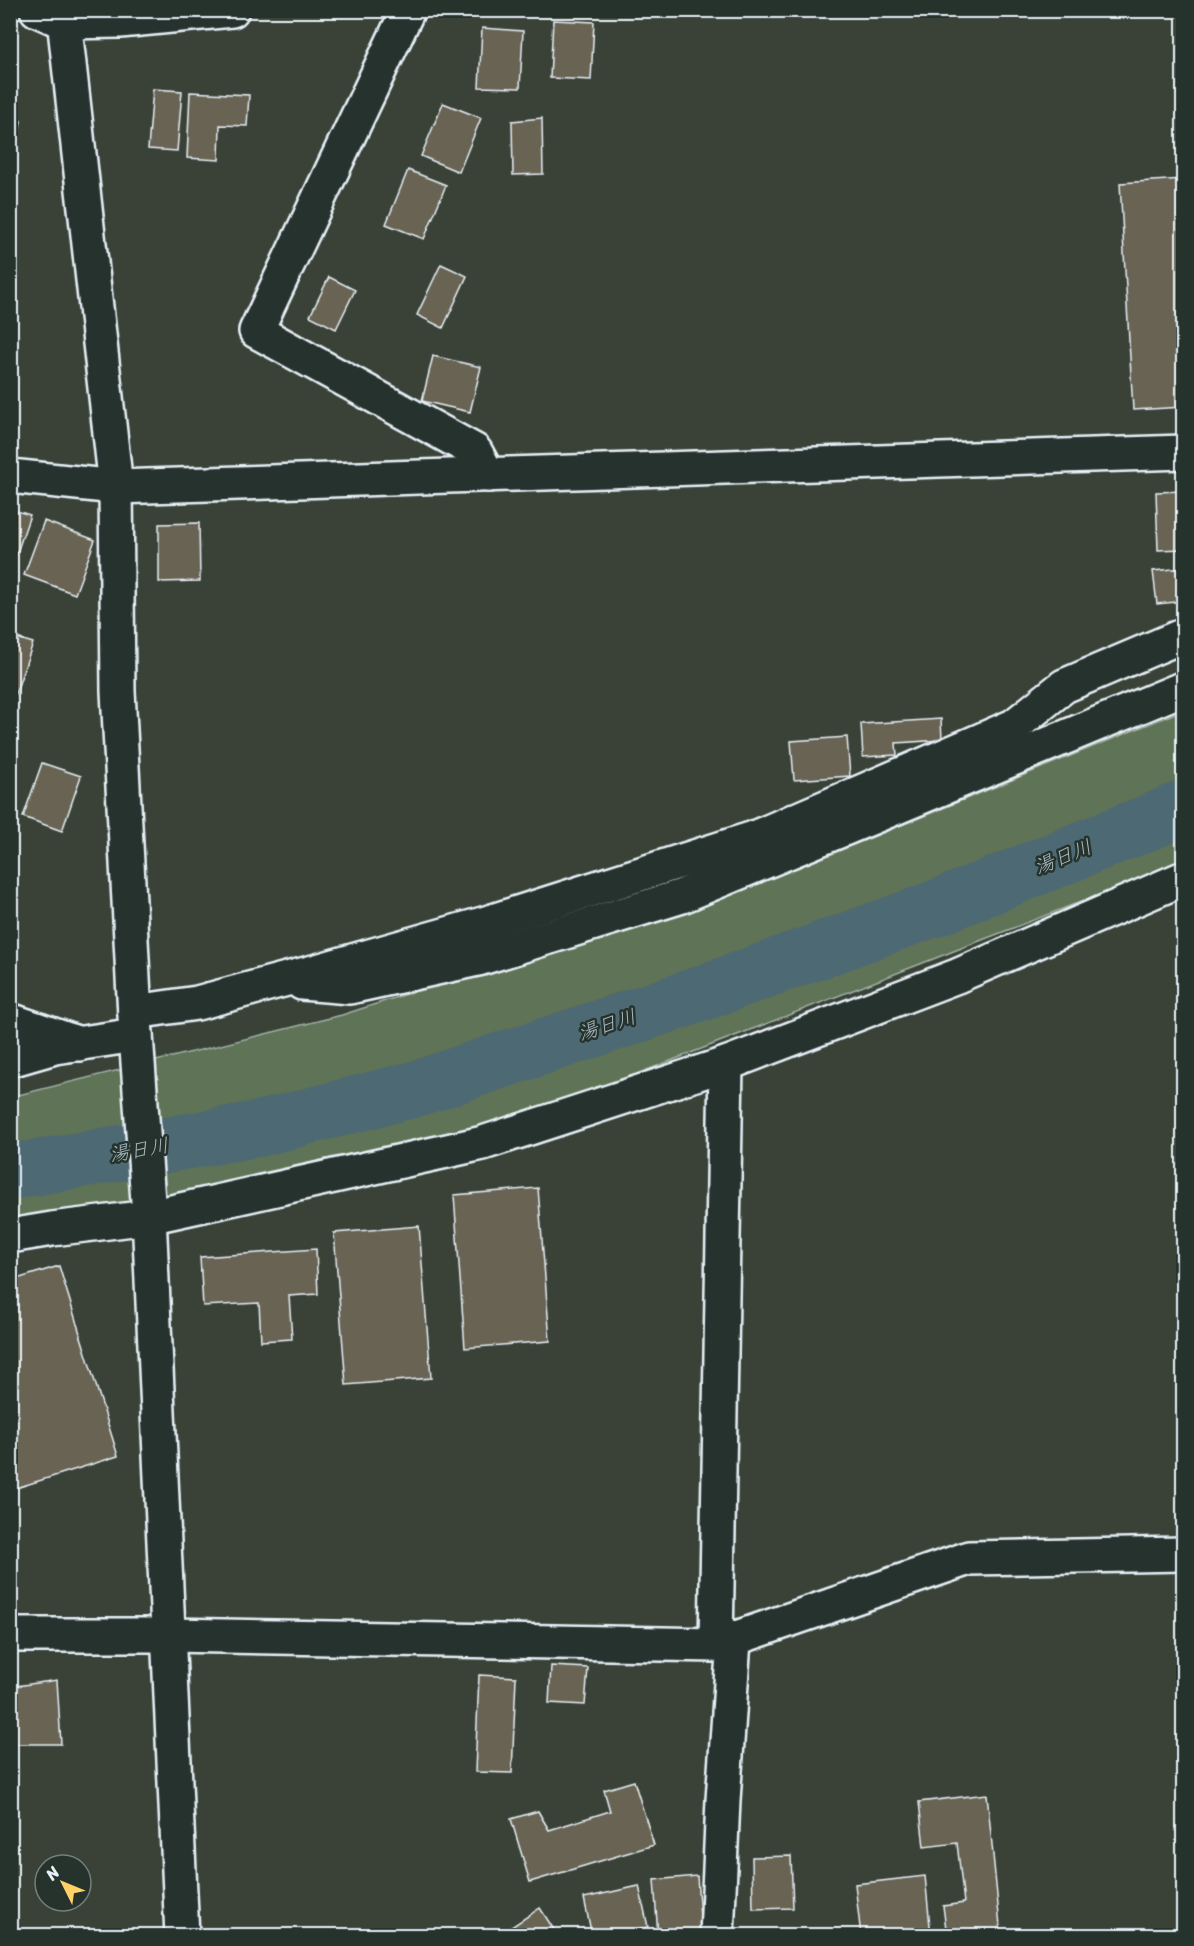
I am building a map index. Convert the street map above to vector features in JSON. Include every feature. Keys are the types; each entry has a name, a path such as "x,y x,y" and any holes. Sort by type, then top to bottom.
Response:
{"street":[{"path":"182,1935 149,1216 136,1028 118,691 116,487 55,14 120,21 232,10"},
{"path":"408,10 256,332 475,451 488,475"},
{"path":"10,476 116,487 1184,452"},
{"path":"10,1060 136,1028 197,1003 483,924 754,838 1014,726 1064,686 1184,635"},
{"path":"282,981 350,987 478,959 682,896 1184,688"},
{"path":"10,1236 52,1228 149,1216 483,1143 726,1064 957,976 1184,878"},
{"path":"10,1020 80,1044"},
{"path":"717,1935 723,1800 725,1643 726,1064"},
{"path":"10,1635 725,1643 969,1558 1184,1554"}],"green space":[{"path":"1183,710 1183,862 508,1124 100,1209 11,1221 10,1097 342,1015 799,867"}],"building":[{"path":"553,20 594,22 591,80 550,78"},
{"path":"482,28 523,31 520,88 479,87"},
{"path":"153,89 182,91 177,151 148,149"},
{"path":"190,92 249,95 247,126 220,125 219,160 187,158"},
{"path":"443,103 481,118 459,172 421,156"},
{"path":"542,118 543,174 513,175 512,121"},
{"path":"10,120 21,121 10,185"},
{"path":"408,170 446,185 424,239 386,224"},
{"path":"1184,179 1184,407 1133,410 1120,183"},
{"path":"441,264 467,276 443,328 417,315"},
{"path":"329,277 355,290 336,329 310,316"},
{"path":"433,356 481,367 470,412 422,401"},
{"path":"1184,491 1184,549 1158,550 1156,492"},
{"path":"10,509 30,515 11,570 10,570"},
{"path":"44,521 95,540 75,594 24,575"},
{"path":"199,523 200,581 159,582 159,524"},
{"path":"1184,568 1184,601 1157,604 1153,571"},
{"path":"10,636 33,643 14,698 10,697"},
{"path":"941,719 942,740 896,743 897,755 863,757 861,724"},
{"path":"847,737 850,776 794,780 791,741"},
{"path":"42,763 81,776 62,831 23,817"},
{"path":"538,1188 550,1341 465,1348 454,1195"},
{"path":"419,1226 431,1378 346,1385 334,1233"},
{"path":"316,1249 318,1294 289,1296 292,1339 261,1341 259,1303 203,1306 200,1257"},
{"path":"59,1266 118,1456 10,1490 10,1281"},
{"path":"551,1666 588,1668 585,1705 549,1703"},
{"path":"479,1675 516,1677 512,1773 475,1772"},
{"path":"57,1680 61,1744 10,1744 10,1687"},
{"path":"634,1781 654,1845 530,1882 511,1819 538,1811 549,1830 610,1811 604,1790"},
{"path":"987,1794 1001,1936 947,1936 943,1906 964,1903 957,1843 924,1847 919,1802"},
{"path":"791,1856 793,1908 753,1909 752,1857"},
{"path":"697,1876 701,1932 658,1936 654,1880"},
{"path":"925,1876 931,1936 861,1936 855,1884"},
{"path":"639,1886 648,1927 610,1936 592,1936 584,1898"},
{"path":"540,1908 558,1936 498,1936"}],"waterway":[{"name":"湯日川","path":"10,1172 258,1129 415,1089 683,1000 934,909 1184,808"}]}
